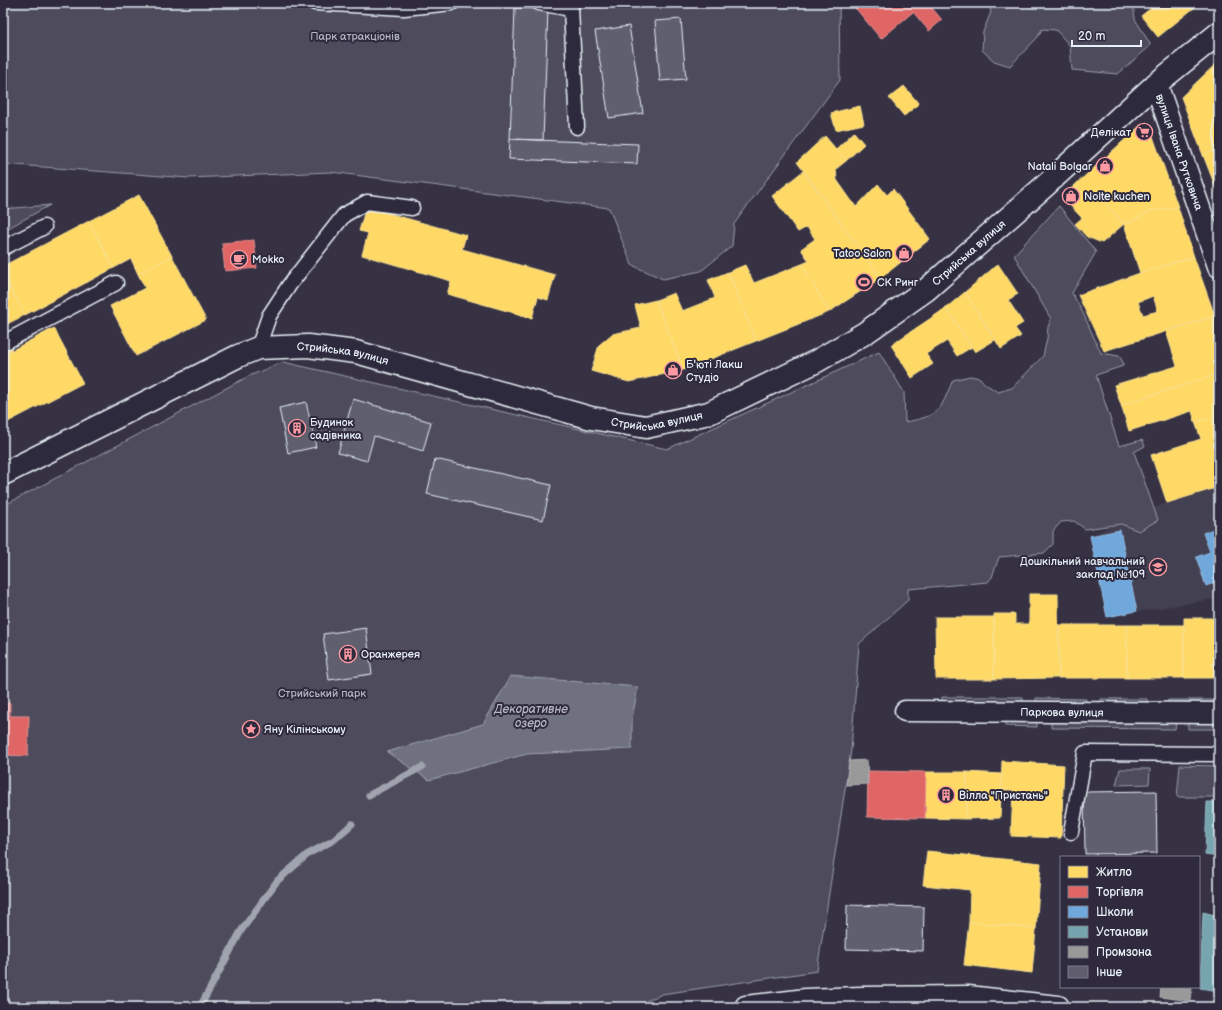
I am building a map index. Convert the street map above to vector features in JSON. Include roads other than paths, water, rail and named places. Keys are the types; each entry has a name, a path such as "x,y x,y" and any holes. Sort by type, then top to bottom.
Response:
{"main road":[{"name":"Стрийська вулиця","path":"3,474 232,359 258,348 308,346 356,352 591,418 646,427 709,413 818,361 865,333 926,290 1047,184 1156,84 1219,33"},
{"name":"вулиця Івана Рутковича","path":"1156,84 1219,266"},
{"path":"746,1007 806,1000 968,997 1058,1007"}],"street":[{"name":"Паркова вулиця","path":"906,711 1219,714"}],"lane":[{"path":"315,3 404,8 452,3"},
{"path":"539,3 571,9 577,127"},
{"path":"258,348 269,316 290,284 344,215 367,202 412,208"},
{"path":"3,248 44,227"},
{"path":"7,341 116,283"},
{"path":"1071,832 1085,753 1219,754"}],"water":[{"name":"Декоративне озеро","path":"511,676 638,687 632,719 632,749 527,754 429,780 387,752 483,724"}],"waterway":[{"path":"369,795 422,767"},
{"path":"200,1007 241,931 277,881 308,854 334,840 352,824"}],"place":[{"name":"Делікат","path":"1144,132"},
{"name":"Natali Bolgar","path":"1105,166"},
{"name":"Nolte kuchen","path":"1071,196"},
{"name":"Tatoo Salon","path":"904,253"},
{"name":"Mokko","path":"239,259"},
{"name":"СК Ринг","path":"864,282"},
{"name":"Б'юті Лакш Студіо","path":"673,370"},
{"name":"Будинок садівника","path":"297,428"},
{"name":"Дошкільний навчальний заклад №109","path":"1158,567"},
{"name":"Оранжерея","path":"348,654"},
{"name":"Яну Кілінському","path":"251,729"},
{"name":"Вілла \"Пристань\"","path":"946,795"}],"park label":[{"name":"Парк атракціонів","path":"355,36"},
{"name":"Стрийський парк","path":"322,693"}]}
